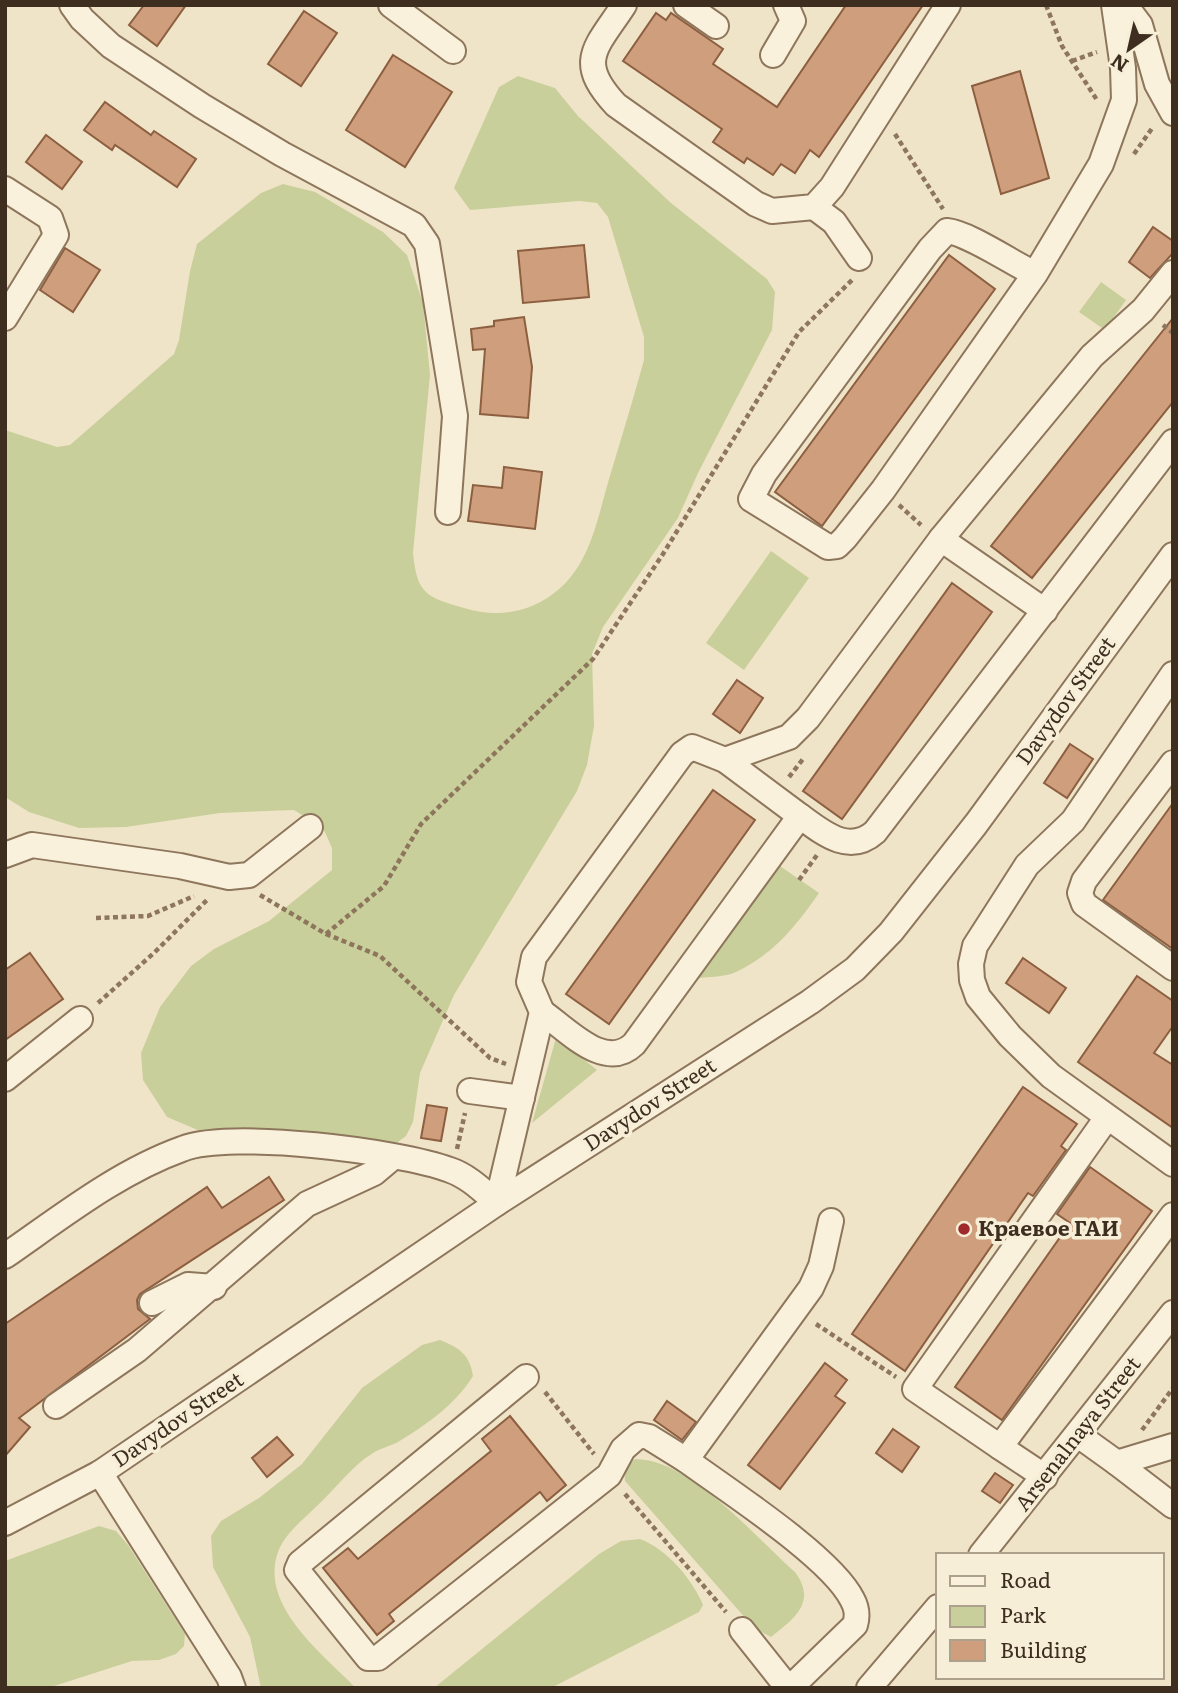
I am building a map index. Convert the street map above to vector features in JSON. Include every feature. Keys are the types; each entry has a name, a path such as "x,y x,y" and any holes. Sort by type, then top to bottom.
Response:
{"street":[{"path":"72,5 82,19 111,46 202,106 282,154 414,225 427,244 455,416 447,512"},
{"path":"391,5 453,51"},
{"path":"624,5 592,58 598,86 616,105 756,204 772,211 814,207 834,222 859,258"},
{"path":"773,55 793,21 786,5"},
{"path":"814,207 832,187 948,5"},
{"path":"1035,274 971,238 947,231 930,249 754,489 751,499 828,547 840,543 883,490 1035,274 1101,164 1124,100 1124,79 1114,5"},
{"path":"1125,5 1140,25 1157,84 1163,120"},
{"path":"693,7 716,26"},
{"path":"5,188 50,218 55,234 5,318"},
{"path":"725,760 789,737 808,718 941,539 1092,356 1143,310 1173,273"},
{"path":"800,816 627,1050 612,1056 604,1055 542,1012 529,982 534,957 682,754 692,747 725,760 828,836 852,844 864,841 875,832 1173,442"},
{"path":"941,539 1045,611"},
{"name":"Davydov Street","path":"5,1523 100,1473 497,1203 810,1002 855,969 891,932 976,824 1173,555"},
{"path":"1173,674 1073,821 1027,865 975,946 971,964 972,980 978,997 1010,1036 1051,1076 1106,1119 1173,1164"},
{"path":"1173,763 1084,881 1080,893 1084,904 1173,968"},
{"path":"5,855 32,845 180,866 229,877 249,875 310,827"},
{"path":"5,1256 115,1183 184,1147 258,1143 335,1147 393,1157 452,1170 497,1203 542,1012"},
{"path":"5,1079 80,1019"},
{"path":"471,1091 522,1098"},
{"path":"1045,1477 915,1389 1106,1119"},
{"path":"56,1406 137,1350 215,1287 307,1204 374,1173 393,1157"},
{"path":"1000,1447 1173,1215"},
{"path":"686,1460 811,1289 821,1266 831,1221"},
{"path":"152,1303 188,1285 215,1287"},
{"name":"Arsenalnaya Street","path":"983,1553 1173,1313"},
{"path":"526,1377 300,1563 297,1570 368,1658 378,1658 609,1475 624,1449 639,1435 649,1437 686,1460 804,1547 845,1587 858,1615 855,1625 789,1688 741,1630"},
{"path":"1078,1435 1173,1506"},
{"path":"1117,1463 1173,1446"},
{"path":"100,1473 229,1677 233,1688"},
{"path":"869,1688 936,1609"}],"path":[{"path":"1046,5 1062,46 1115,131"},
{"path":"880,113 942,203 947,231"},
{"path":"1130,158 1163,120"},
{"path":"326,934 384,886 421,824 593,659 663,554 799,332 857,276 859,258"},
{"path":"1166,327 1173,332"},
{"path":"229,877 326,934 380,956 490,1059 527,1071"},
{"path":"96,918 148,916 169,909 229,877"},
{"path":"80,1019 155,952 229,877"},
{"path":"452,1170 471,1091"},
{"path":"795,1309 915,1389"},
{"path":"526,1377 538,1383 609,1475"},
{"path":"639,1511 741,1630"}],"green space":[{"path":"518,76 555,88 578,116 671,203 767,279 775,292 772,330 698,473 678,518 603,627 592,654 594,726 587,765 577,791 454,995 420,1073 413,1122 406,1136 394,1145 259,1130 200,1131 167,1117 143,1080 141,1053 160,1007 191,966 214,949 269,921 332,870 332,848 323,828 294,810 220,813 126,827 79,828 29,812 5,797 5,430 57,447 70,445 174,354 197,244 261,193 283,184 315,192 383,232 407,255 423,303 430,375 413,553 421,586 432,597 441,601 490,613 523,609 550,596 577,569 593,536 644,360 644,337 608,217 597,203 579,201 470,210 454,188 499,87"},
{"path":"1101,282 1126,300 1105,330 1079,312"},
{"path":"771,551 809,578 744,670 706,643"},
{"path":"780,866 819,893 811,905 773,948 749,965 727,975 698,978"},
{"path":"556,1038 597,1070 532,1123"},
{"path":"440,1340 467,1357 473,1376 466,1386 430,1421 398,1442 373,1453 359,1464 290,1532 278,1552 275,1572 278,1591 286,1610 312,1644 356,1688 261,1688 250,1637 213,1567 211,1536 221,1521 259,1498 302,1464 362,1388 422,1345"},
{"path":"635,1459 656,1462 699,1485 741,1520 795,1572 804,1592 803,1601 788,1623 771,1637 754,1628 625,1481 624,1468"},
{"path":"99,1526 116,1531 128,1545 185,1634 184,1646 176,1654 159,1660 132,1661 48,1688 5,1688 5,1561"},
{"path":"640,1539 660,1550 678,1566 703,1605 699,1612 551,1688 434,1688 599,1554 621,1541"}],"building":[{"path":"144,5 186,5 157,46 129,25"},
{"path":"846,5 923,5 819,157 810,150 795,173 781,164 773,175 747,158 744,163 713,142 722,129 623,61 656,13 666,20 671,13 723,49 713,64 777,107"},
{"path":"304,11 337,33 301,86 268,64"},
{"path":"393,55 452,92 405,167 346,130"},
{"path":"1020,71 1049,178 1001,194 972,86"},
{"path":"105,102 151,135 154,131 196,159 177,187 115,145 112,150 84,130"},
{"path":"46,135 82,162 62,189 26,162"},
{"path":"1153,227 1173,241 1173,253 1150,278 1129,262"},
{"path":"584,245 589,297 523,303 518,251"},
{"path":"65,248 100,270 73,312 40,290"},
{"path":"949,255 995,289 822,526 775,492"},
{"path":"524,317 532,367 528,418 480,414 485,349 473,350 471,329 494,326 494,321"},
{"path":"1173,318 1173,402 1032,578 991,546"},
{"path":"504,467 542,472 535,529 468,521 473,485 502,488"},
{"path":"952,583 992,612 842,819 803,791"},
{"path":"737,680 763,698 740,733 713,714"},
{"path":"1070,744 1093,759 1067,798 1044,783"},
{"path":"713,790 755,820 609,1024 566,994"},
{"path":"1173,803 1173,949 1103,900"},
{"path":"30,953 63,999 5,1040 5,970"},
{"path":"1023,958 1066,988 1049,1013 1006,983"},
{"path":"1137,976 1173,1001 1173,1026 1154,1053 1173,1065 1173,1128 1078,1062"},
{"name":"Краевое ГАИ","path":"1023,1087 1077,1124 1061,1146 1066,1150 1033,1196 1028,1193 905,1371 852,1334"},
{"path":"427,1105 447,1108 441,1141 421,1138"},
{"name":"Краевое ГАИ","path":"1090,1167 1152,1211 1002,1420 955,1387 1070,1223 1057,1214"},
{"path":"269,1177 284,1200 140,1294 137,1300 138,1309 150,1319 19,1418 30,1427 5,1456 5,1324 207,1187 222,1208"},
{"path":"825,1363 847,1380 835,1396 845,1403 780,1489 748,1465"},
{"path":"667,1401 696,1422 682,1440 654,1420"},
{"path":"510,1416 566,1485 547,1501 540,1492 389,1614 394,1621 377,1635 323,1568 348,1548 358,1559 491,1451 482,1439"},
{"path":"893,1429 919,1447 902,1472 876,1453"},
{"path":"277,1437 293,1455 267,1477 252,1458"},
{"path":"995,1473 1013,1485 1000,1503 982,1491"}],"place":[{"name":"Краевое ГАИ","path":"964,1229"}]}
